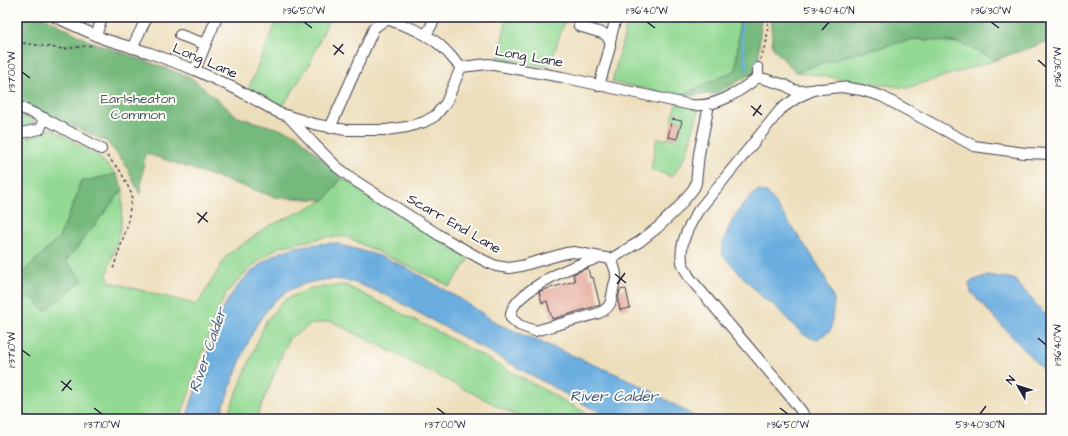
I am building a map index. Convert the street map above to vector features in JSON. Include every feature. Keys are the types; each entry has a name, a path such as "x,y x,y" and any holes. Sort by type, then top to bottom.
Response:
{"street":[{"path":"55,17 99,40 102,17"},
{"path":"132,48 147,17"},
{"path":"195,70 217,17"},
{"path":"426,35 436,17"},
{"path":"599,86 610,47 616,17"},
{"path":"330,128 374,28 386,19 412,28 426,35 442,47 461,67"},
{"path":"580,26 605,34 610,42"},
{"path":"180,35 205,46"},
{"name":"Long Lane","path":"99,40 132,48 195,70 236,88 288,116 330,128 346,130 386,130 407,127 424,122 435,116 446,103 461,67 488,64 701,106 721,101 748,85 758,73"},
{"path":"758,73 793,90 801,91 840,87 861,90 881,96 974,146 1025,153 1051,154"},
{"path":"805,419 802,412 789,395 689,277 682,263 683,243 688,227 698,211 781,109 798,97 816,89"},
{"path":"598,257 593,261 580,264 563,271 521,297 514,306 511,318 519,324 536,331 592,316 605,310 609,306 613,299 613,289 617,274 611,259 639,242 670,216 688,196 696,183 709,105"},
{"path":"17,106 44,118 101,149"},
{"name":"Scarr End Lane","path":"288,116 337,167 354,180 442,237 496,266 509,268 521,266 574,252 611,259"},
{"path":"17,134 40,129 44,118"}],"path":[{"path":"758,73 767,40 768,17"},
{"path":"17,42 63,49 99,40"},
{"path":"101,149 121,172 132,195 127,227 113,269"}],"green space":[{"name":"Earlsheaton Common","path":"17,17 44,17 89,41 190,77 238,117 296,134 342,178 325,200 275,197 145,153 140,194 124,162 106,141 17,101"},
{"path":"278,17 330,17 309,65 283,106 249,87"},
{"path":"507,17 566,17 549,67 498,58"},
{"path":"629,17 740,17 736,70 680,96 612,82"},
{"path":"740,17 761,17 758,70 715,94 680,96 736,70"},
{"path":"770,17 1051,17 1051,40 996,60 960,43 914,39 852,54 795,72 773,48"},
{"path":"914,39 960,43 996,60 907,88 795,72 852,54"},
{"path":"676,103 699,109 686,155 672,177 651,169 657,138 666,140 668,137 677,139 682,121 672,119"},
{"path":"17,113 37,122 23,128 30,138 51,128 98,156 116,174 80,182 76,198 59,238 17,278"},
{"path":"116,174 123,189 66,261 83,280 45,311 31,296 17,306 17,278 59,238 76,198 80,182"},
{"path":"342,178 469,259 450,286 347,237 326,237 279,247 252,266 226,293 215,318 180,419 17,419 17,306 31,296 83,280 66,261 123,189 121,226 107,275 110,282 197,305 227,255 267,227 325,200"},
{"path":"345,285 444,335 597,419 523,419 331,321 312,324 289,338 256,419 226,419 266,321 284,300 311,288"}],"water":[{"path":"757,191 767,192 809,251 823,273 834,300 831,330 816,340 801,333 774,305 764,299 723,256 723,243 732,222 746,201"},
{"name":"River Calder","path":"334,243 380,256 407,268 465,302 498,324 623,377 651,391 699,419 611,419 388,296 353,282 334,279 316,281 298,286 285,293 275,301 266,310 253,333 238,366 219,419 186,419 220,315 230,296 244,279 260,264 285,250 313,244"},
{"path":"988,275 1014,279 1051,321 1051,374 1043,370 971,292 969,282"}],"building":[{"path":"672,119 682,121 677,139 668,137"},
{"path":"588,268 590,278 593,277 600,305 552,319 547,301 542,303 539,292 575,281 573,274"},
{"path":"626,289 630,308 620,310 618,301 620,290"}],"waterway":[{"path":"742,17 741,37 747,70"}]}
